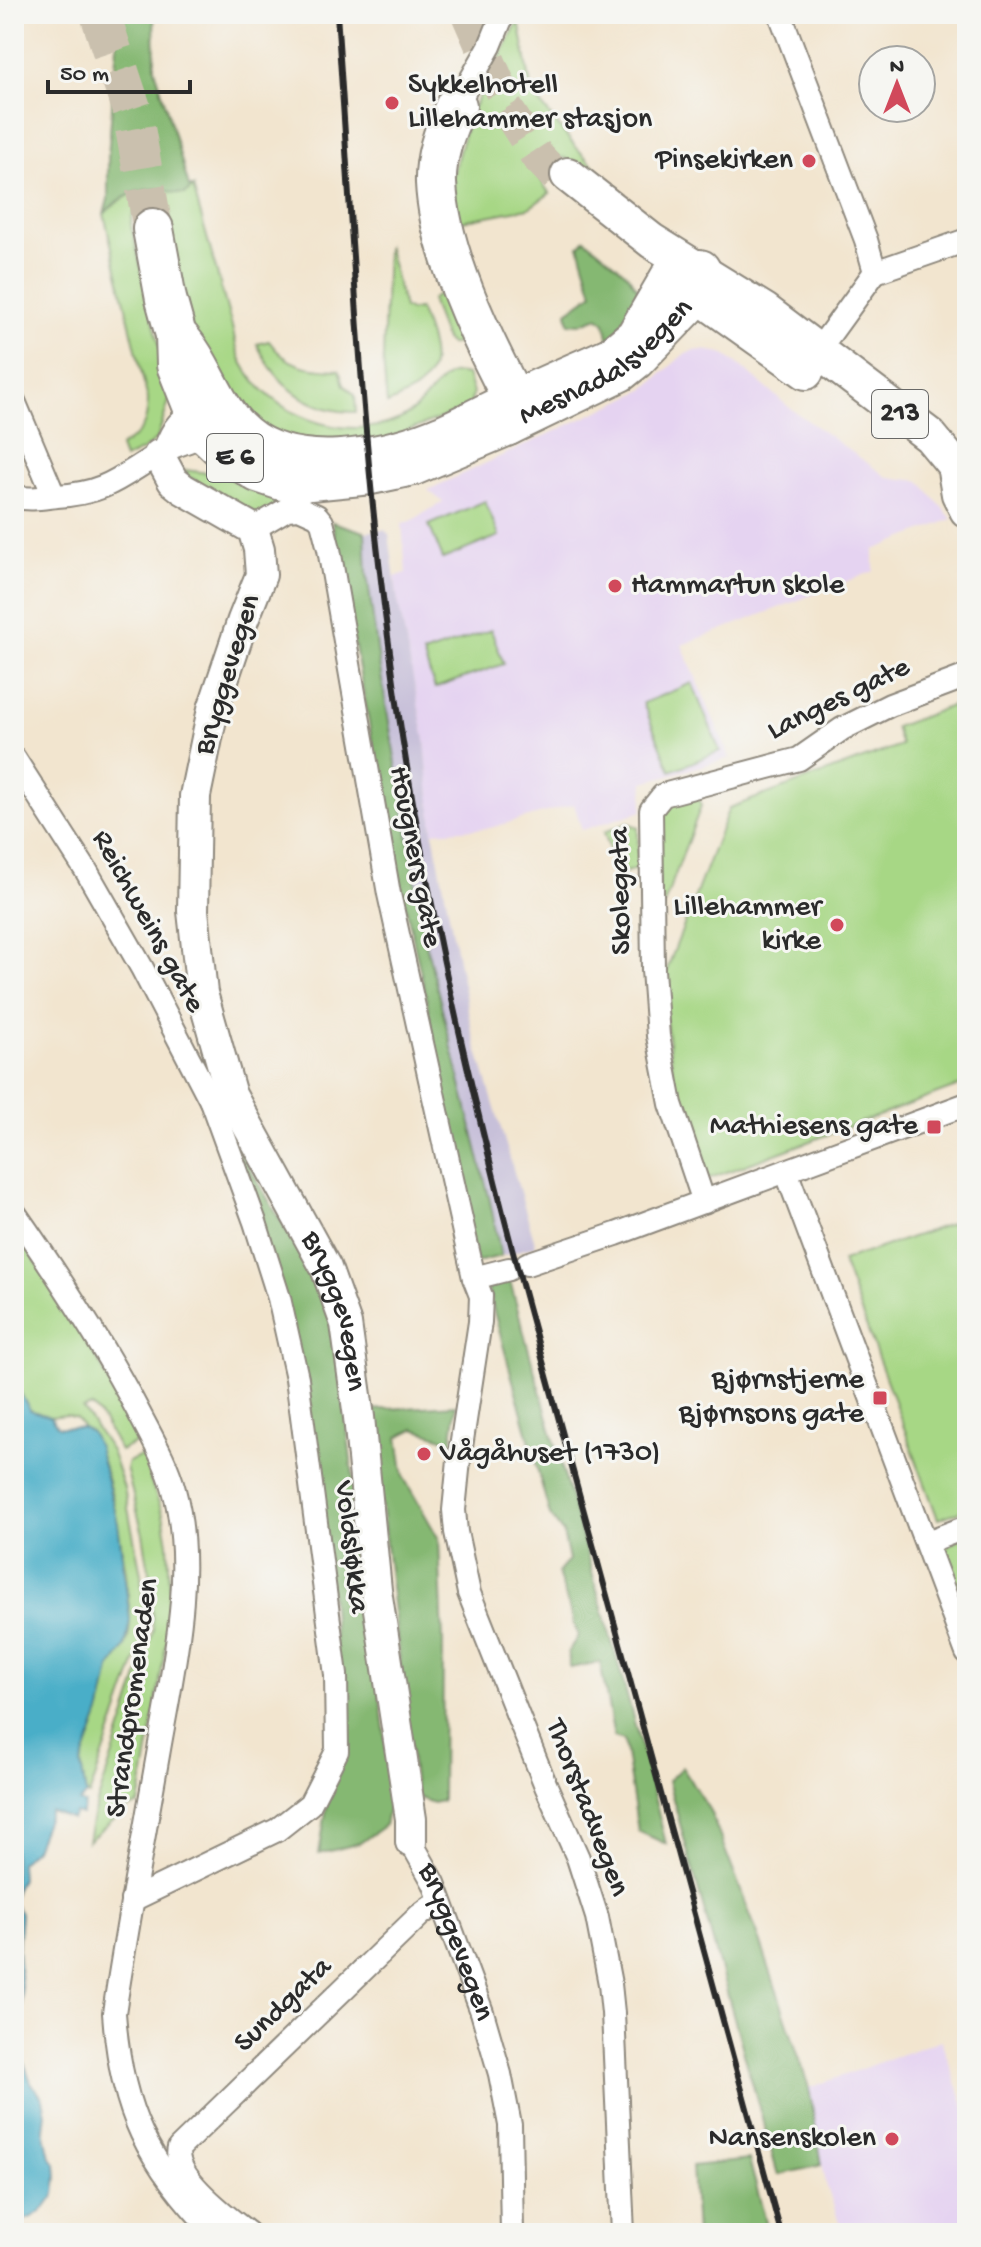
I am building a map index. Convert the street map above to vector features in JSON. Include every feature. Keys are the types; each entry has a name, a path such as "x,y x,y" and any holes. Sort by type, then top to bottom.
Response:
{"highway":[{"path":"456,106 443,142 436,183 440,216 479,332 480,362 504,412"},
{"name":"Mesnadalsvegen","path":"153,229 176,335 177,365 224,450 258,472 282,480 383,473 413,465 504,412 620,371 635,359 689,281"}],"main road":[{"name":"213","path":"689,281 652,241 564,178 597,213 689,281 930,436 954,465 963,502"},
{"name":"213","path":"801,354 825,386 897,434 924,457 963,502"}],"street":[{"path":"456,106 490,46 503,14"},
{"path":"780,14 866,240 875,272"},
{"path":"801,354 875,272 967,240"},
{"path":"14,401 54,496"},
{"path":"14,497 34,501 101,489 161,453 178,422 209,421"},
{"path":"161,453 173,481 253,529"},
{"name":"Hougners gate","path":"253,529 287,509 299,508 317,516 322,522 389,894 474,1278"},
{"name":"Bryggevegen","path":"253,529 259,549 261,575 213,709 195,796 193,911 202,993 221,1098 326,1268 346,1324 359,1417 376,1590 411,1819 411,1842 434,1883 482,2012 500,2074 510,2125 512,2233"},
{"name":"Langes gate","path":"651,810 663,795 799,759 842,729 890,705 967,676"},
{"name":"Reichweins gate","path":"14,758 221,1098"},
{"name":"Skolegata","path":"651,810 653,970 658,1036 666,1082 704,1202"},
{"name":"Voldsløkka","path":"132,1900 277,1830 310,1804 337,1751 336,1675 297,1378 279,1298 221,1098"},
{"path":"474,1278 518,1266 704,1202 967,1104"},
{"path":"786,1171 967,1653"},
{"name":"Strandpromenaden","path":"14,1212 76,1301 114,1364 162,1456 174,1490 181,1525 183,1569 177,1646 114,2013 117,2052 128,2102 142,2139 167,2178 215,2233"},
{"name":"Thorstadvegen","path":"474,1278 481,1296 480,1322 454,1510 469,1593 578,1858 597,1917 613,2013 623,2233"},
{"path":"927,1542 967,1527"},
{"name":"Sundgata","path":"248,2233 206,2198 181,2168 176,2157 179,2148 420,1915 439,1901"}],"shaded area":[{"name":"Hammartun skole","path":"703,350 722,353 738,364 790,408 887,477 920,481 952,519 874,550 874,571 682,645 730,758 644,782 642,811 582,830 574,804 490,828 433,832 425,740 395,577 406,573 402,523 443,502 428,490 644,390 682,356"},
{"path":"384,530 389,534 397,596 425,740 433,832 472,1031 536,1246 501,1256 427,948 379,663 367,574 365,532"},
{"name":"Nansenskolen","path":"941,2040 967,2113 967,2233 843,2233 826,2184 809,2088"}],"green space":[{"path":"123,14 154,14 155,68 189,187 193,187 185,194 158,189 136,193 122,199 104,214 108,199 108,157 118,32"},
{"path":"519,20 532,93 605,178 590,180 565,158 549,160 541,168 541,174 550,193 529,208 456,222 452,177 469,116"},
{"path":"193,187 240,357 254,381 270,397 310,420 355,428 378,426 408,414 443,379 458,374 467,375 473,393 470,407 358,450 252,430 197,347 156,209 148,207 133,214 131,225 171,395 157,439 124,459 120,447 142,428 148,400 104,214 122,199 136,193 158,189 185,194"},
{"path":"585,239 626,273 638,289 635,308 609,341 605,323 598,317 580,324 569,323 567,312 593,293 579,246"},
{"path":"387,245 404,308 410,311 419,309 433,355 428,377 406,395 387,404 383,360"},
{"path":"442,288 465,334 455,344 445,340 431,300"},
{"path":"269,341 283,356 300,365 339,370 344,385 355,395 356,412 324,407 296,393 274,372 257,344"},
{"path":"185,470 215,474 249,490 289,500 260,516 187,476"},
{"path":"485,501 499,536 443,559 429,525"},
{"path":"332,522 365,532 367,574 379,663 427,948 501,1256 477,1262 455,1177 427,1000 389,832"},
{"path":"491,630 504,664 435,688 423,654"},
{"path":"692,683 720,751 671,771 643,703"},
{"path":"967,700 967,1083 708,1179 702,1176 674,1081 661,985 729,808 901,745 895,727"},
{"path":"693,796 699,798 701,806 659,918 659,817 674,801"},
{"path":"628,823 638,827 638,868 618,875 604,832"},
{"path":"238,1148 302,1257 330,1318 340,1371 392,1794 385,1825 360,1843 319,1854 329,1793 343,1751 331,1593"},
{"path":"967,1218 967,1509 938,1519 842,1261"},
{"path":"14,1230 78,1324 142,1440 120,1451 91,1406 83,1409 111,1451 124,1488 141,1574 145,1634 89,1796 86,1795 81,1765 101,1710 110,1669 125,1647 129,1634 126,1572 113,1499 91,1432 83,1428 76,1418 67,1415 50,1417 30,1410 14,1382"},
{"path":"509,1277 666,1844 638,1831 624,1740 614,1737 600,1662 570,1668 568,1652 578,1636 558,1573 569,1560 563,1533 550,1515 488,1290"},
{"path":"456,1405 451,1447 443,1438 414,1429 398,1437 404,1478 439,1539 443,1640 442,1801 433,1803 416,1797 370,1410"},
{"path":"148,1453 156,1469 148,1474 163,1514 168,1543 171,1615 139,1804 127,1809 88,1841 93,1816 153,1631 150,1577 143,1534 126,1468 128,1462"},
{"path":"967,1535 967,1627 941,1554 951,1543"},
{"path":"682,1767 710,1811 760,1940 809,2088 822,2165 778,2175 668,1781"},
{"path":"749,2160 769,2233 696,2233 692,2166"}],"water":[{"path":"14,1382 30,1410 50,1417 58,1427 83,1428 91,1432 98,1447 118,1523 130,1620 125,1647 110,1669 101,1710 81,1765 86,1795 79,1802 85,1804 81,1815 75,1813 72,1819 50,1811 35,1849 20,1863 21,1879 14,1896"},
{"path":"14,1902 21,1914 18,1949 22,2000 19,2049 31,2082 43,2099 46,2113 44,2130 50,2157 56,2164 57,2177 55,2195 47,2206 14,2225"}],"tunnel":[{"path":"100,14 132,111 153,229"},
{"path":"468,14 506,108 537,156 561,181"}],"railway":[{"path":"337,14 358,333 380,572 401,727 427,877 458,1026 512,1248 781,2233"}],"place":[{"name":"Sykkelhotell Lillehammer stasjon","path":"392,103"},
{"name":"Pinsekirken","path":"809,161"},
{"name":"Hammartun skole","path":"615,586"},
{"name":"Lillehammer kirke","path":"837,925"},
{"name":"Mathiesens gate","path":"934,1127"},
{"name":"Bjørnstjerne Bjørnsons gate","path":"880,1398"},
{"name":"Vågåhuset (1730)","path":"424,1454"},
{"name":"Nansenskolen","path":"892,2139"}]}
